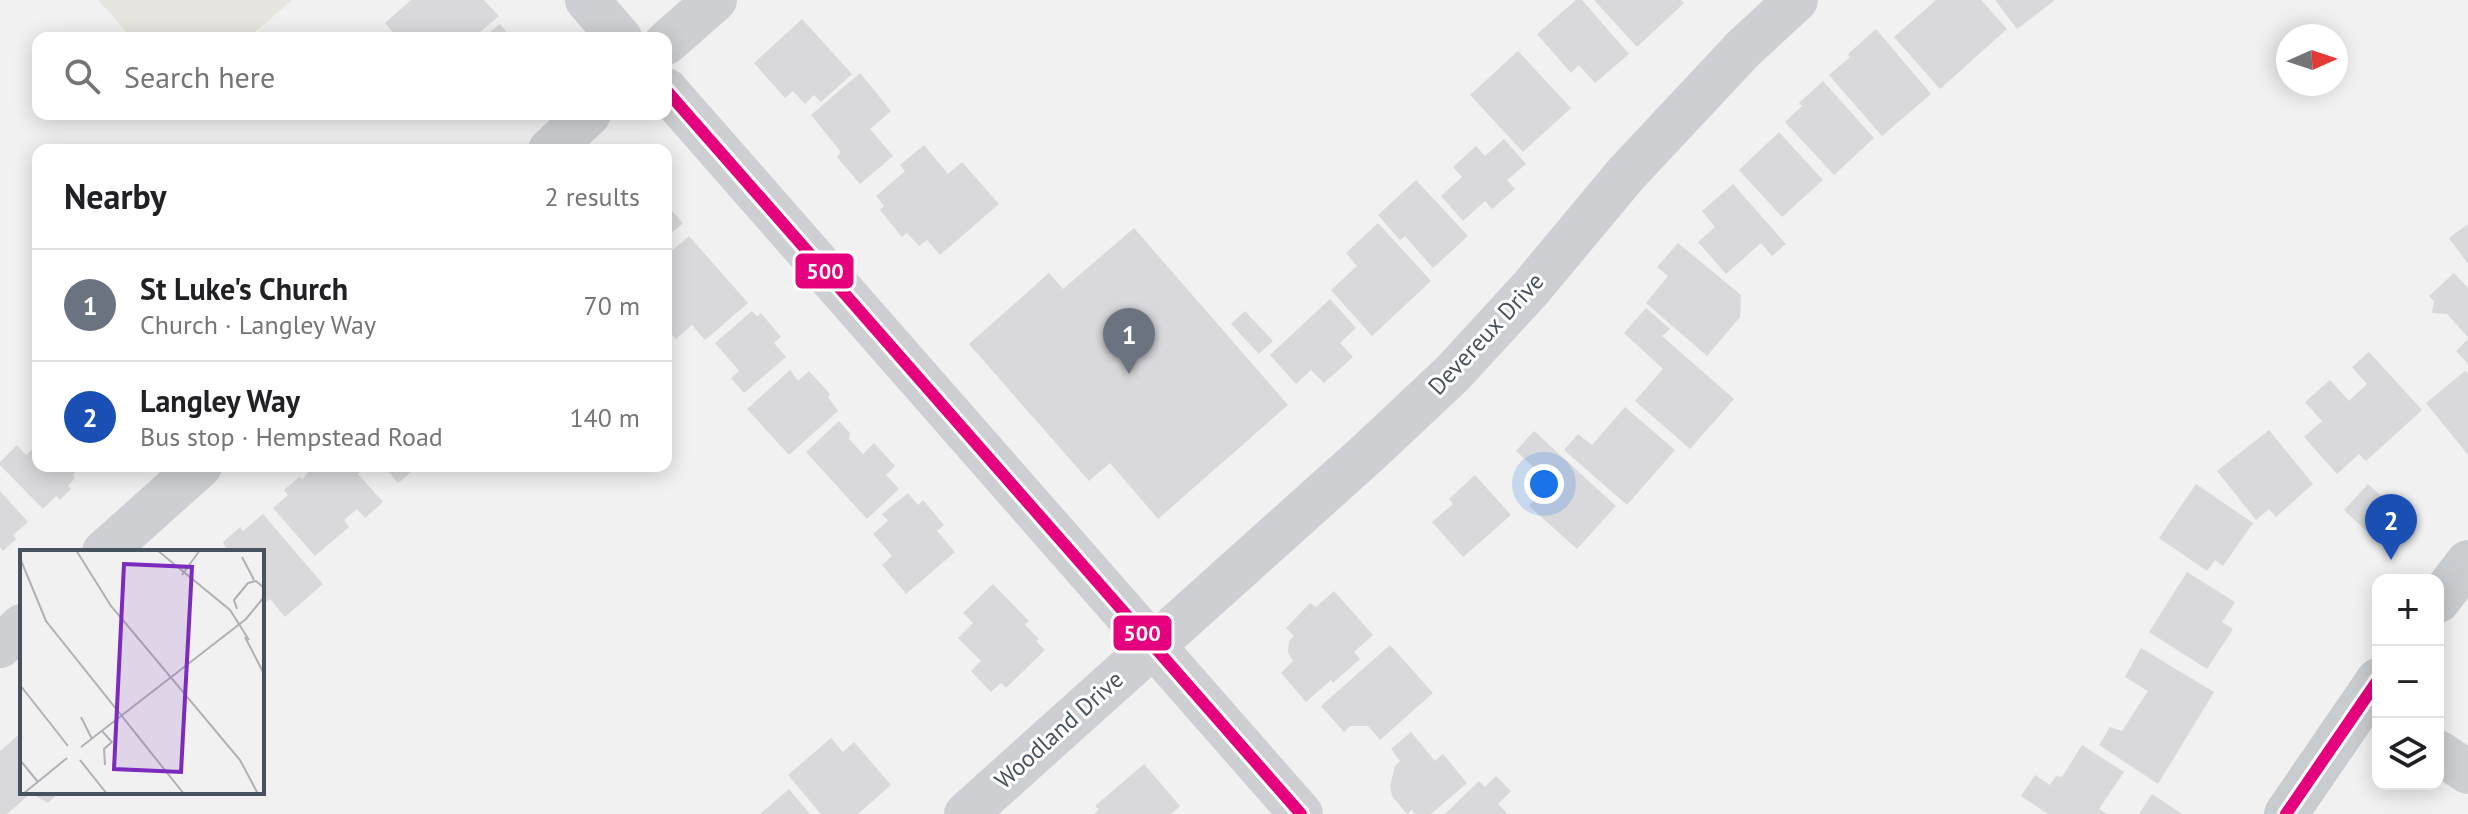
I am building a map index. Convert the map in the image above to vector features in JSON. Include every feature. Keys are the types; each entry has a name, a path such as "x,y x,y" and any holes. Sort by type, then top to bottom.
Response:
{"main road":[{"path":"2444,593 2468,562"},
{"path":"2286,814 2372,698"}],"street":[{"path":"587,0 615,32"},
{"path":"672,38 715,0"},
{"name":"Devereux Drive","path":"1152,645 1453,373 1531,288 1626,174 1743,49 1796,0"},
{"path":"672,97 1301,814"},
{"path":"556,144 582,120"},
{"path":"106,550 193,472"},
{"path":"0,646 20,628"},
{"name":"Woodland Drive","path":"966,814 1152,645"},
{"path":"2444,756 2468,772"}],"shaded area":[{"path":"98,0 292,0 255,32 127,32"}],"building":[{"path":"411,0 484,0 499,16 480,32 393,32 385,23"},
{"path":"1576,0 1582,0 1629,54 1595,83 1579,65 1571,73 1537,34"},
{"path":"1594,0 1681,0 1684,3 1637,47"},
{"path":"1936,0 1981,0 2007,29 1940,89 1894,37"},
{"path":"1995,0 2055,0 2017,29"},
{"path":"802,19 852,74 821,102 814,95 805,104 793,91 785,98 754,63"},
{"path":"500,24 507,32 490,32"},
{"path":"1876,29 1931,94 1882,136 1829,75"},
{"path":"1518,51 1571,108 1523,152 1470,95"},
{"path":"860,73 891,111 870,129 893,156 860,184 837,157 841,152 811,115"},
{"path":"1823,81 1874,138 1834,175 1785,122 1802,106 1799,103"},
{"path":"1779,132 1823,180 1782,217 1739,170"},
{"path":"1504,139 1526,164 1507,180 1515,189 1492,209 1485,201 1463,221 1441,196 1462,177 1453,167 1476,146 1485,156"},
{"path":"924,145 948,174 962,162 999,204 940,255 927,240 919,246 907,233 902,237 880,210 884,206 876,196 905,171 900,165"},
{"path":"1416,180 1468,236 1433,268 1405,236 1400,240 1378,215"},
{"path":"1733,184 1786,244 1772,256 1761,243 1726,274 1698,242 1715,227 1702,211"},
{"path":"672,211 683,223 672,233"},
{"path":"1378,223 1431,281 1372,336 1331,290 1357,266 1346,253"},
{"path":"2468,224 2468,264 2449,238"},
{"path":"1134,228 1288,405 1158,519 1110,463 1089,481 969,344 1049,273 1063,289"},
{"path":"689,236 748,303 705,340 692,325 676,339 672,335 672,251"},
{"path":"1678,243 1741,295 1740,317 1707,356 1646,303 1668,276 1657,267"},
{"path":"2454,273 2468,288 2468,337 2447,314 2432,313 2434,301 2429,296"},
{"path":"1330,299 1356,328 1340,343 1353,357 1324,383 1311,370 1296,384 1270,355"},
{"path":"1646,308 1670,329 1662,336 1734,399 1690,449 1635,401 1663,369 1624,333"},
{"path":"752,311 757,317 761,313 781,337 774,343 786,357 744,393 731,378 739,371 715,343"},
{"path":"1245,311 1273,341 1259,354 1231,324"},
{"path":"2468,339 2468,364 2456,351"},
{"path":"2369,352 2422,410 2366,461 2359,454 2337,474 2304,437 2322,421 2305,402 2330,380 2349,401 2367,384 2352,367"},
{"path":"790,370 798,381 809,371 830,394 828,397 838,411 789,455 747,409"},
{"path":"2465,371 2468,374 2468,455 2426,403"},
{"path":"1625,407 1675,450 1627,505 1564,450 1578,434 1592,445"},
{"path":"839,421 850,433 849,439 863,454 874,443 895,466 886,475 899,489 867,519 806,452"},
{"path":"2269,430 2313,484 2276,517 2269,509 2256,520 2217,471"},
{"path":"1534,431 1616,506 1577,549 1529,506 1551,483 1516,451"},
{"path":"17,445 26,455 32,450 32,472 75,472 75,478 68,486 71,489 60,500 56,496 43,509 0,465"},
{"path":"308,472 361,472 358,474 383,502 365,518 357,509 344,520 349,527 315,556 273,508 288,495 284,490 299,477 303,479"},
{"path":"388,472 411,472 398,483"},
{"path":"1475,475 1511,515 1463,557 1432,522 1453,504 1449,499"},
{"path":"2196,484 2253,523 2223,566 2215,560 2207,571 2159,538"},
{"path":"2368,484 2404,517 2379,543 2344,510"},
{"path":"0,491 28,522 13,535 16,539 3,551 0,547"},
{"path":"908,493 918,505 923,500 944,525 937,531 955,552 906,594 882,565 892,556 873,534 888,521 882,514"},
{"path":"263,514 323,584 285,617 270,599 264,604 264,550 224,550 223,542 240,527 243,531"},
{"path":"2187,572 2235,602 2222,622 2233,629 2207,669 2149,632"},
{"path":"993,584 1029,621 1025,625 1045,650 1006,688 1001,683 991,692 971,671 981,661 958,638 973,623 963,613"},
{"path":"1334,591 1373,635 1354,652 1360,659 1306,702 1281,673 1293,661 1288,652 1289,641 1294,636 1286,628 1310,603 1316,607"},
{"path":"1390,645 1433,693 1380,740 1368,726 1350,726 1344,732 1321,706"},
{"path":"2141,648 2214,692 2158,784 2099,745 2110,727 2122,731 2148,691 2125,677"},
{"path":"1411,732 1435,761 1443,754 1467,783 1431,814 1415,814 1412,810 1407,814 1392,796 1390,786 1395,766 1400,761 1391,749"},
{"path":"20,734 20,794 30,794 7,814 0,814 0,751"},
{"path":"831,738 843,752 854,742 891,785 858,814 821,814 788,775"},
{"path":"2082,745 2124,772 2099,809 2107,814 2048,814 2021,796 2035,775 2050,785 2056,776 2062,777"},
{"path":"1144,764 1180,806 1171,814 1094,814 1099,809 1095,806"},
{"path":"1496,776 1511,791 1498,804 1508,814 1445,814 1479,781 1485,787"},
{"path":"789,789 810,814 760,814"},
{"path":"33,794 58,794 48,803"},
{"path":"2152,794 2182,814 2139,814"}],"transit line":[{"name":"500","path":"672,97 1301,814"},
{"name":"500","path":"2286,814 2372,689"}],"place":[{"name":"St Luke's Church","path":"1129,374"},
{"name":"Langley Way","path":"2391,560"}]}
